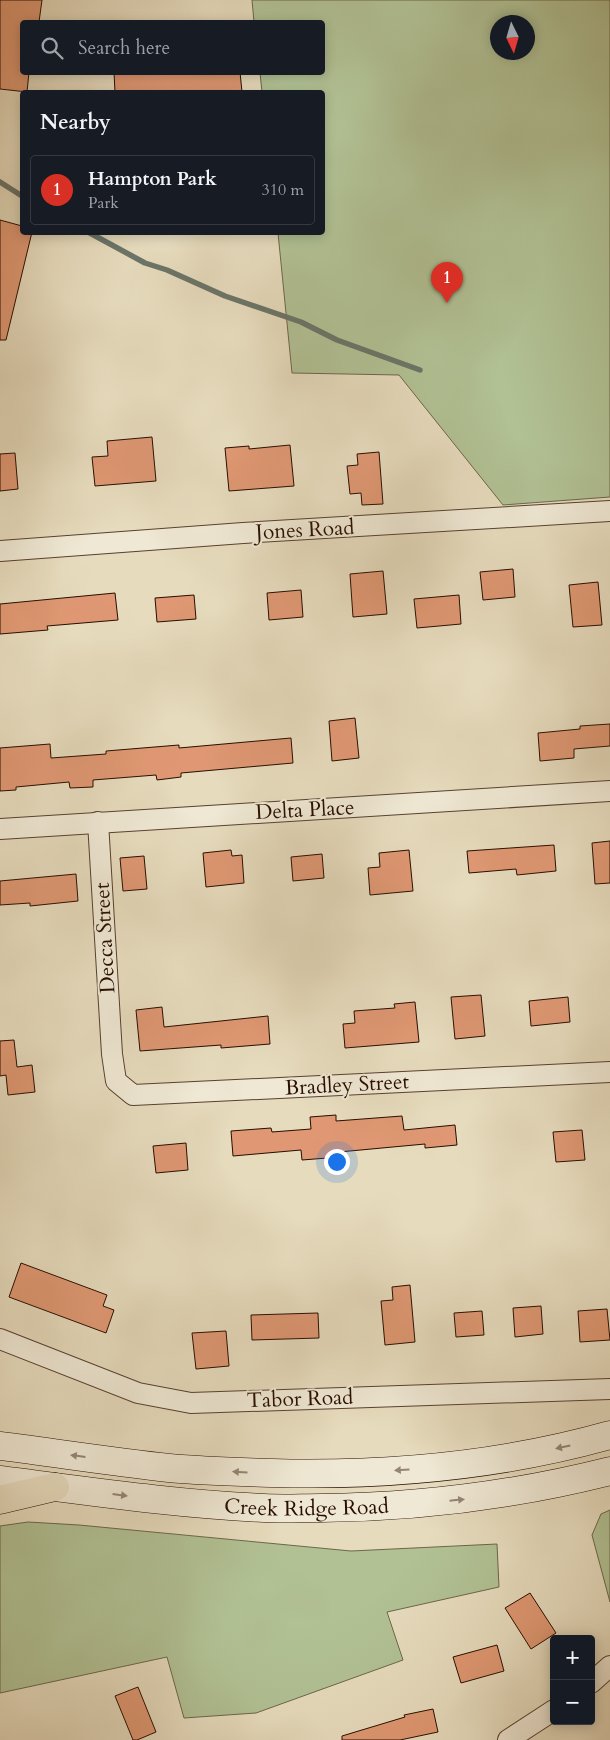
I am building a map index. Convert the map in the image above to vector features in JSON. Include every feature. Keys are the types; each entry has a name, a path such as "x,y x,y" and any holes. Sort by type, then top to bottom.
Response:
{"highway":[{"path":"0,1500 55,1487"}],"main road":[{"name":"Creek Ridge Road","path":"0,1446 171,1468 333,1474 429,1468 518,1457 610,1435"},
{"name":"Creek Ridge Road","path":"0,1480 170,1501 266,1509 361,1508 460,1500 556,1484 610,1471"}],"street":[{"name":"Jones Road","path":"0,551 243,533 610,511"},
{"name":"Delta Place","path":"0,829 610,792"},
{"name":"Decca Street","path":"98,822 112,1054"},
{"name":"Bradley Street","path":"112,1054 116,1080 134,1095 610,1072"},
{"name":"Tabor Road","path":"0,1339 138,1393 191,1403 610,1389"},
{"path":"594,1680 610,1666"},
{"path":"508,1740 550,1713"}],"green space":[{"path":"252,0 610,0 610,497 503,505 399,375 292,373 278,235 325,235 325,90 262,90 260,75 325,75 325,20 254,20"},
{"path":"610,1510 610,1602 592,1535 601,1514"},
{"path":"28,1522 79,1525 351,1551 497,1544 499,1587 387,1612 403,1660 256,1713 184,1718 167,1657 0,1693 0,1526"}],"building":[{"path":"0,0 42,0 39,20 20,20 20,75 29,75 27,90 0,89"},
{"path":"114,75 240,75 242,90 115,90"},
{"path":"0,220 20,225 20,235 31,235 6,340 0,340"},
{"path":"152,437 156,481 95,486 92,457 108,456 107,441"},
{"path":"290,445 294,486 229,491 225,448 249,446 249,449"},
{"path":"379,452 383,504 362,505 361,493 350,494 347,466 358,465 357,454"},
{"path":"15,453 18,489 0,491 0,454"},
{"path":"513,569 515,597 483,600 480,572"},
{"path":"383,571 387,614 353,617 350,574"},
{"path":"598,582 602,625 573,627 569,585"},
{"path":"301,590 303,617 269,620 267,593"},
{"path":"115,593 118,620 47,626 48,630 0,634 0,604"},
{"path":"194,595 196,619 157,622 155,598"},
{"path":"459,595 461,624 417,628 414,599"},
{"path":"355,718 359,758 332,761 329,721"},
{"path":"610,724 610,746 574,749 574,758 540,761 538,733 580,729 580,726"},
{"path":"291,738 293,763 181,773 181,777 157,780 156,775 93,780 93,787 70,788 69,782 16,787 16,790 0,791 0,748 50,744 51,758 106,754 106,751 179,745 179,748"},
{"path":"610,841 610,883 595,884 592,843"},
{"path":"554,845 556,871 517,875 516,869 469,873 467,851"},
{"path":"231,850 232,856 242,855 244,883 206,887 203,853"},
{"path":"409,850 413,891 370,895 368,868 380,867 379,853"},
{"path":"322,854 324,878 293,881 291,857"},
{"path":"144,856 147,889 123,891 120,858"},
{"path":"76,874 78,901 30,906 30,903 0,905 0,881"},
{"path":"481,995 485,1036 455,1039 451,997"},
{"path":"568,997 570,1022 531,1026 529,1001"},
{"path":"415,1002 419,1042 345,1048 343,1024 355,1023 354,1011 395,1008 394,1004"},
{"path":"162,1007 164,1027 268,1016 270,1044 221,1048 221,1045 140,1051 136,1010"},
{"path":"14,1040 17,1067 32,1065 35,1092 8,1095 6,1075 0,1076 0,1041"},
{"path":"336,1115 336,1121 402,1116 404,1130 455,1125 457,1145 425,1148 425,1144 339,1152 340,1157 302,1160 301,1150 233,1156 231,1131 271,1128 272,1132 311,1129 310,1117"},
{"path":"582,1130 585,1160 556,1162 553,1132"},
{"path":"186,1143 188,1170 156,1173 153,1146"},
{"path":"21,1263 107,1295 103,1306 114,1310 106,1333 9,1297"},
{"path":"410,1285 415,1342 385,1345 381,1301 393,1300 392,1287"},
{"path":"541,1306 543,1334 515,1337 513,1308"},
{"path":"607,1309 610,1340 580,1342 578,1311"},
{"path":"482,1311 484,1335 456,1337 454,1313"},
{"path":"318,1313 319,1338 252,1340 251,1315"},
{"path":"226,1331 229,1366 196,1369 192,1333"},
{"path":"530,1593 556,1633 550,1635 531,1649 505,1608"},
{"path":"497,1645 504,1671 461,1683 453,1657"},
{"path":"138,1687 156,1732 133,1740 115,1696"},
{"path":"433,1709 438,1732 400,1740 342,1740 342,1736 405,1717 404,1715"}],"waterway":[{"path":"0,182 20,195"},
{"path":"94,235 145,263 167,270 225,296 301,322 337,340 420,370"}],"place":[{"name":"Hampton Park","path":"447,303"}]}
